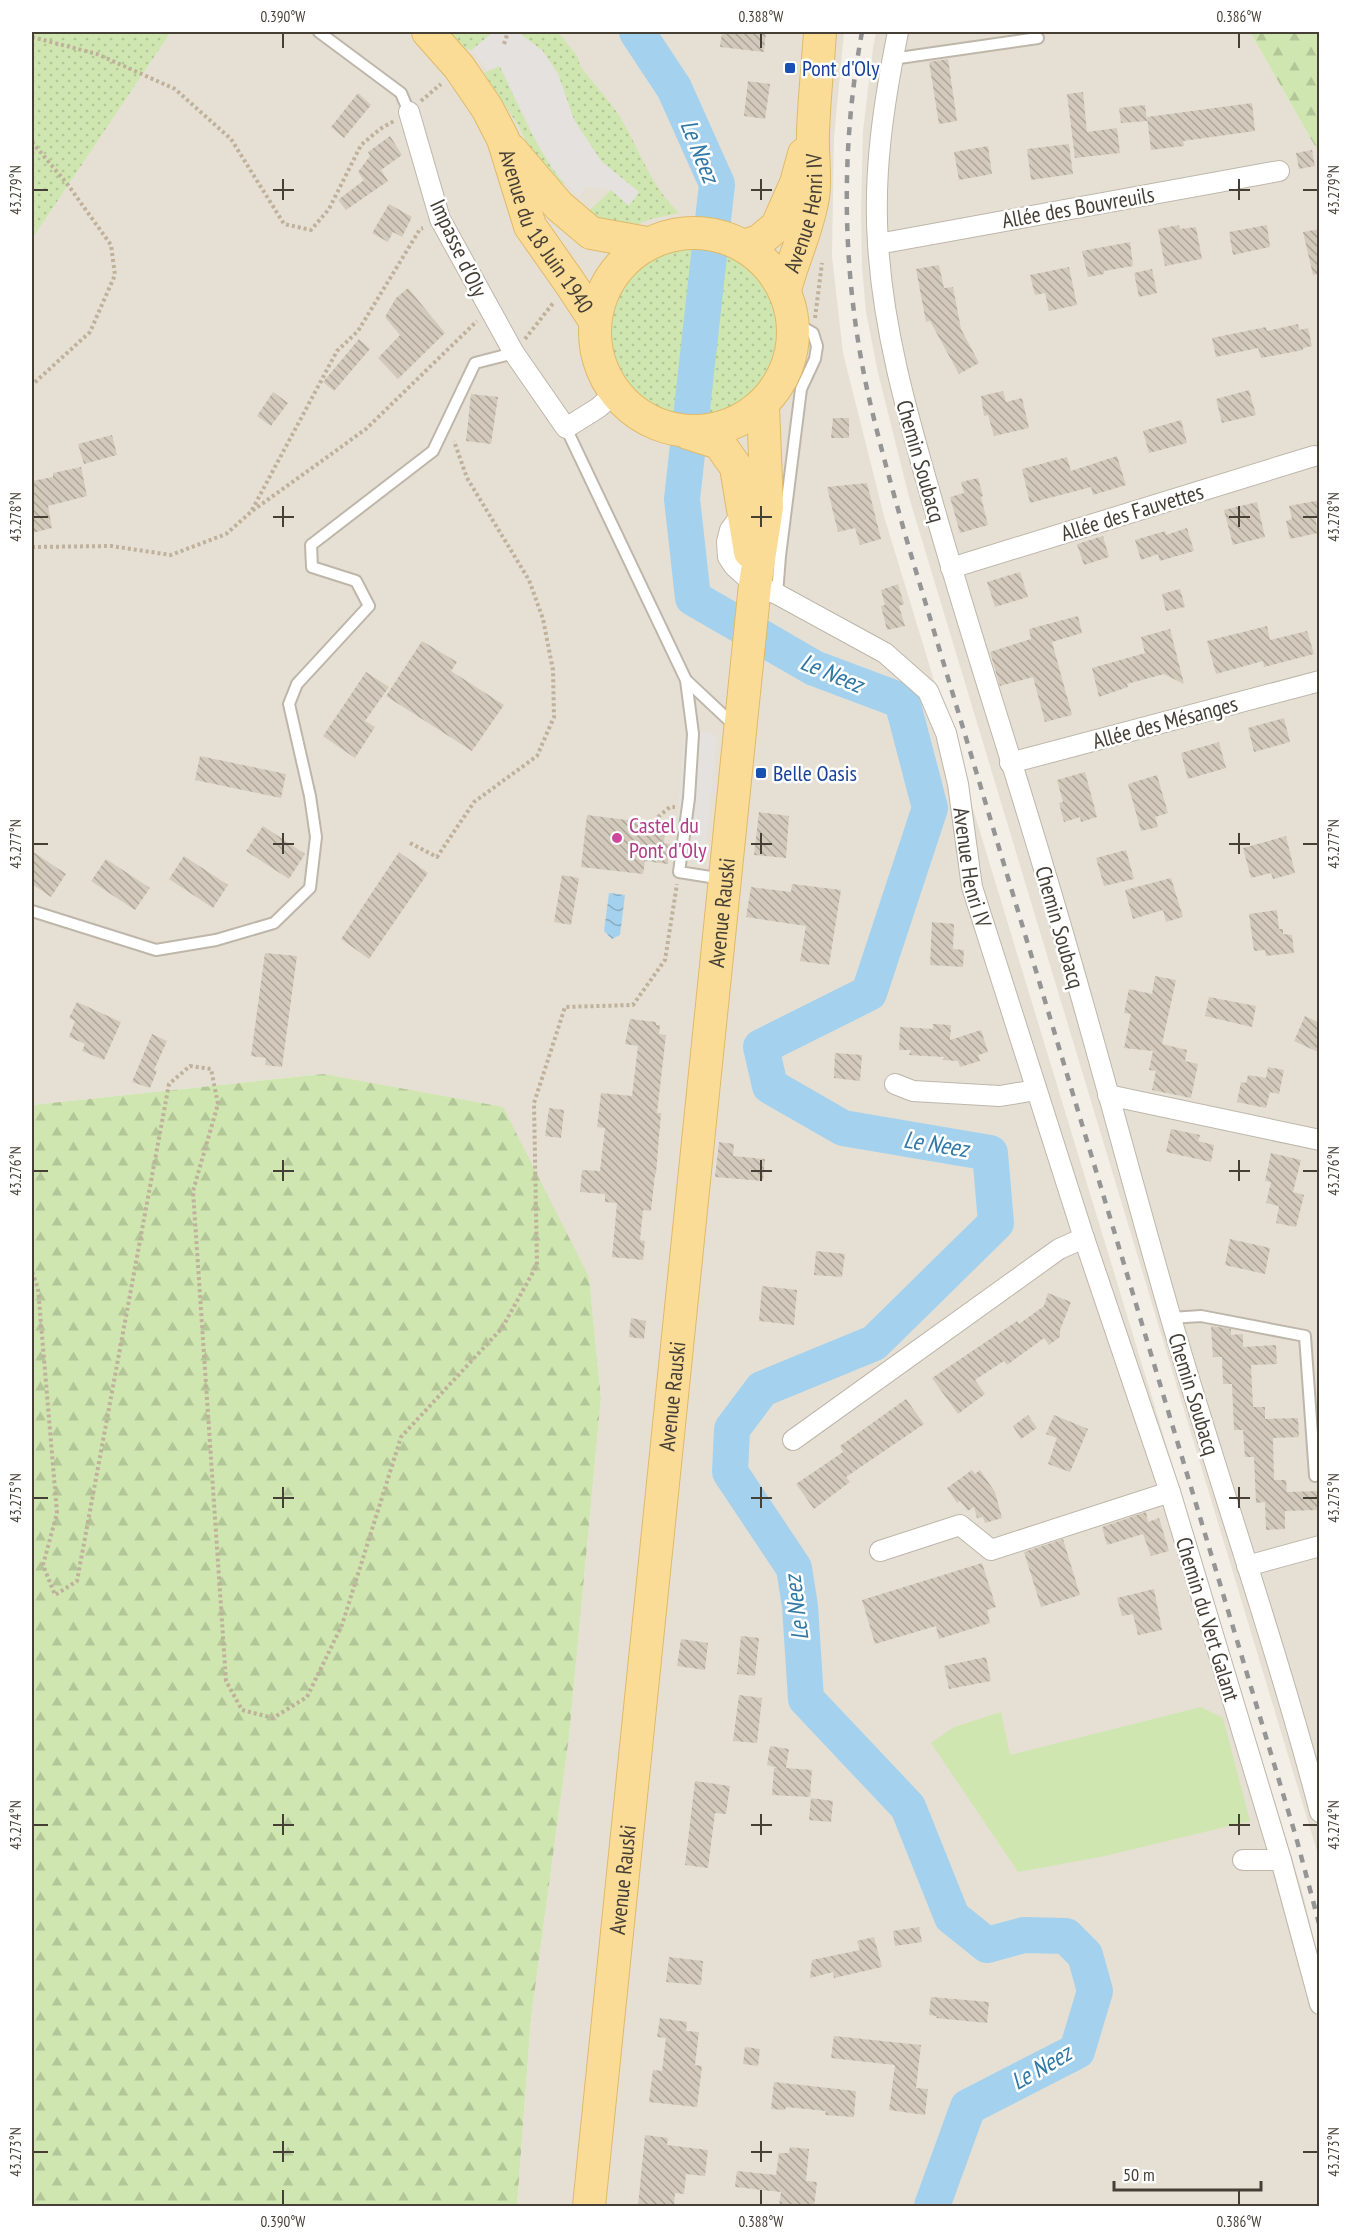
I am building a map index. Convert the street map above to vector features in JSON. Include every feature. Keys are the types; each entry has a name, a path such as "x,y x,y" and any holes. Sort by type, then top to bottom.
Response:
{"main road":[{"name":"Avenue du 18 Juin 1940","path":"428,32 459,67 487,108 503,139 530,226 595,321"},
{"name":"Avenue Henri IV","path":"785,290 802,241 813,199 815,180 813,134 820,32"},
{"name":"Avenue Henri IV","path":"744,246 759,241 777,226 796,183 801,159 813,134"},
{"name":"Avenue du 18 Juin 1940","path":"503,139 559,206 591,233 661,239"},
{"path":"698,232 723,236 744,246 768,265 785,290 792,321 786,368 776,389 756,412 719,430 681,431 641,416 626,406 614,394 603,376 596,349 595,321 610,277 625,258 661,239 698,232"},
{"name":"Avenue Rauski","path":"589,2206 741,732 762,596 767,507 756,412"},
{"name":"Avenue Rauski","path":"681,431 719,443 736,467 762,596"}],"street":[{"name":"Chemin Soubacq","path":"898,32 880,138 877,190 878,244 892,352 902,395 951,568 1044,869 1171,1318 1320,1812"},
{"name":"Impasse d'Oly","path":"409,112 440,219 488,310 514,353 566,428"},
{"name":"Allée des Bouvreuils","path":"878,244 1279,171"},
{"path":"566,428 598,408 614,394"},
{"name":"Allée des Fauvettes","path":"951,568 1314,456"},
{"name":"Avenue Henri IV","path":"762,596 885,653 928,691 946,733 958,784 972,887 1083,1238"},
{"name":"Allée des Mésanges","path":"1010,763 1320,681"},
{"path":"896,1084 913,1091 1000,1096 1036,1090"},
{"path":"1108,1095 1320,1140"},
{"path":"793,1440 1059,1249 1083,1238"},
{"name":"Chemin du Vert Galant","path":"1083,1238 1170,1492 1281,1860 1320,2004"},
{"path":"880,1551 960,1525 991,1550 1170,1492"},
{"path":"1247,1566 1320,1546"},
{"path":"1243,1860 1281,1860"}],"lane":[{"name":"Impasse d'Oly","path":"319,32 401,93 409,112"},
{"path":"892,59 1038,38"},
{"path":"762,596 780,556 801,388 815,359 817,346 813,333 792,321"},
{"path":"32,911 156,950 216,940 274,923 309,888 316,837 289,704 297,684 369,606 356,581 312,567 311,546 433,451 475,363 514,353"},
{"path":"566,428 686,680 693,734 689,798 679,872 726,879"},
{"path":"762,596 780,556"},
{"path":"686,680 741,732"},
{"path":"1171,1318 1201,1316 1305,1336 1315,1476"}],"path":[{"path":"504,44 508,32"},
{"path":"32,37 97,54 175,89 231,139 284,224 311,230 329,209 361,146 380,129 409,112 459,67"},
{"path":"32,142 68,185 111,245 115,275 90,332 32,385"},
{"path":"252,511 338,351 358,331 420,229 440,219"},
{"path":"514,353 570,283"},
{"path":"32,547 111,546 171,555 226,534 252,511 366,429 488,310"},
{"path":"410,843 437,857 474,802 537,756 554,717 553,670 543,619 529,579 467,478 454,441 453,410"},
{"path":"32,1272 38,1288 57,1513 43,1565 55,1595 77,1581 169,1084 190,1066 211,1069 218,1104 193,1191 226,1681 242,1710 273,1718 307,1697 342,1625 400,1437 502,1328 537,1265 534,1103 565,1007 633,1005 665,960 679,872"}],"shaded area":[{"path":"171,32 844,32 834,138 832,256 843,353 884,516 1303,1894 1320,1965 1319,2206 517,2206 531,2018 569,1737 601,1398 589,1277 323,1074 32,1105 32,239"},
{"path":"493,32 523,32 521,35 542,50 558,74 574,120 601,161 639,192 629,206 611,190 587,186 579,197 558,176 534,136 500,66 488,71 472,50"},
{"path":"876,32 1250,32 1319,153 1319,1858 909,497 878,373 866,312 861,211 863,131"},
{"path":"710,732 717,737 704,861 674,856 684,738 693,734"}],"green space":[{"path":"32,32 171,32 32,239"},
{"path":"450,32 493,32 472,50 466,49"},
{"path":"523,32 558,32 578,57 580,66 623,122 654,181 679,213 651,219 629,228 613,227 587,213 611,190 639,192 602,162 574,120 558,74 542,50 521,35"},
{"path":"1250,32 1319,32 1319,153"},
{"path":"499,65 537,144 565,183 557,188 546,180 518,125 484,73"},
{"path":"693,247 726,253 753,272 772,299 778,332 772,365 753,392 726,411 693,417 660,411 633,392 614,365 608,332 614,299 633,272 660,253"},
{"path":"323,1074 503,1107 589,1277 601,1398 569,1737 531,2018 517,2206 32,2206 32,1105"},
{"path":"1201,1707 1223,1718 1250,1821 1105,1856 1018,1872 931,1743 954,1727 1001,1712 1010,1755"}],"water":[{"path":"609,893 625,895 620,935 612,939 604,931"}],"building":[{"path":"722,32 766,32 764,52 720,47"},
{"path":"948,59 957,121 939,124 929,62"},
{"path":"748,81 770,84 765,119 744,116"},
{"path":"1083,92 1087,132 1117,128 1120,153 1075,158 1067,94"},
{"path":"358,93 371,105 344,138 331,127"},
{"path":"1252,103 1255,131 1183,141 1184,146 1151,150 1147,117"},
{"path":"1145,105 1147,121 1121,123 1119,108"},
{"path":"390,136 402,155 381,170 388,181 346,210 338,200 364,180 358,172 370,156 368,152"},
{"path":"1069,144 1073,174 1031,180 1027,149"},
{"path":"988,146 992,174 959,180 954,152"},
{"path":"1312,150 1315,166 1299,169 1296,153"},
{"path":"389,204 412,217 402,237 393,232 388,242 372,233"},
{"path":"1179,225 1180,229 1196,227 1202,259 1165,266 1158,229"},
{"path":"1267,225 1270,247 1233,255 1229,232"},
{"path":"1320,229 1320,274 1313,275 1303,232"},
{"path":"1130,242 1133,266 1104,271 1104,274 1088,277 1082,251"},
{"path":"939,265 944,288 953,287 961,329 979,363 959,374 930,321 926,322 916,269"},
{"path":"1069,267 1077,305 1049,311 1045,293 1035,295 1030,275"},
{"path":"1152,269 1157,293 1139,297 1134,273"},
{"path":"408,288 445,333 398,379 378,358 400,335 385,317 396,298"},
{"path":"1298,324 1299,330 1308,328 1312,346 1303,348 1303,350 1261,358 1258,348 1216,357 1212,338 1266,327 1267,331"},
{"path":"359,339 370,349 334,391 323,382"},
{"path":"1249,390 1256,415 1222,423 1216,399"},
{"path":"1003,391 1006,402 1022,398 1029,428 994,436 988,415 984,416 981,396"},
{"path":"273,392 288,403 271,426 257,416"},
{"path":"471,394 498,397 491,444 466,441"},
{"path":"833,418 849,418 849,438 831,438"},
{"path":"1181,420 1187,443 1149,453 1143,431"},
{"path":"112,435 117,455 84,464 78,444"},
{"path":"1117,456 1126,485 1093,495 1091,487 1030,503 1022,469 1067,457 1071,471"},
{"path":"81,467 87,496 48,506 52,528 32,533 32,481 53,477 53,473"},
{"path":"978,478 988,525 960,533 950,497 964,493 961,482"},
{"path":"867,483 881,539 860,545 855,528 838,532 827,487"},
{"path":"1320,500 1320,516 1315,517 1318,533 1290,539 1286,521 1292,519 1289,506"},
{"path":"1257,502 1265,537 1233,545 1224,510"},
{"path":"1187,528 1194,551 1160,561 1158,554 1141,560 1135,540 1165,531 1166,535"},
{"path":"1103,536 1109,557 1084,565 1077,544"},
{"path":"1020,572 1028,597 995,607 987,582"},
{"path":"898,584 904,604 899,606 905,626 887,630 881,606 885,605 881,590"},
{"path":"1180,589 1185,607 1166,611 1162,594"},
{"path":"1078,616 1082,633 1052,642 1072,715 1045,722 1033,677 1000,686 990,652 1031,639 1029,629"},
{"path":"1267,626 1270,640 1307,631 1314,654 1264,667 1263,661 1216,674 1207,641"},
{"path":"1170,629 1184,684 1164,674 1127,684 1128,687 1099,697 1092,668 1145,653 1141,637"},
{"path":"422,641 457,662 451,671 504,705 472,751 386,696"},
{"path":"366,672 389,687 365,721 375,727 355,758 323,736"},
{"path":"1284,718 1290,742 1254,752 1248,728"},
{"path":"1219,742 1226,768 1188,779 1181,753"},
{"path":"200,756 286,774 281,798 195,780"},
{"path":"1085,772 1097,817 1081,822 1080,817 1064,822 1059,803 1063,802 1057,780"},
{"path":"1157,775 1168,813 1155,817 1158,827 1141,831 1128,784"},
{"path":"759,812 789,816 786,858 754,855"},
{"name":"Castel du Pont d'Oly","path":"587,815 651,823 650,830 665,831 664,843 670,844 668,864 645,861 643,874 581,867"},
{"path":"263,826 305,854 289,879 246,851"},
{"path":"1286,836 1295,873 1273,879 1271,873 1251,878 1243,848"},
{"path":"1126,850 1134,879 1104,886 1096,858"},
{"path":"32,851 66,874 51,897 32,884"},
{"path":"399,852 428,873 369,959 341,939"},
{"path":"184,856 228,885 213,908 169,879"},
{"path":"106,859 150,888 135,910 91,881"},
{"path":"562,875 579,878 571,925 554,922"},
{"path":"1171,878 1183,917 1166,922 1163,910 1133,919 1125,890"},
{"path":"792,884 841,890 829,965 800,961 806,926 746,917 751,887 791,892"},
{"path":"1277,910 1279,929 1283,929 1283,934 1292,935 1294,953 1266,956 1265,950 1254,951 1249,914"},
{"path":"932,922 954,924 953,949 964,950 963,967 930,965"},
{"path":"265,953 297,956 282,1067 265,1065 266,1058 251,1056"},
{"path":"1155,976 1176,980 1162,1044 1187,1050 1185,1061 1198,1064 1191,1098 1152,1090 1156,1071 1149,1070 1153,1051 1124,1048 1131,1014 1124,1013 1129,989 1152,994"},
{"path":"1209,997 1256,1006 1252,1027 1205,1016"},
{"path":"77,1002 121,1022 104,1060 82,1051 85,1044 69,1037 75,1021 69,1018"},
{"path":"1305,1016 1320,1023 1320,1053 1294,1041"},
{"path":"630,1019 656,1022 656,1025 660,1025 659,1034 666,1035 657,1113 661,1113 656,1174 651,1211 643,1210 640,1240 645,1241 643,1260 612,1257 617,1203 605,1202 605,1194 580,1192 582,1170 600,1171 605,1128 597,1127 601,1093 632,1096 638,1046 625,1044"},
{"path":"933,1024 951,1025 950,1040 981,1030 988,1052 978,1055 980,1061 960,1067 958,1061 943,1060 944,1057 909,1055 911,1050 899,1050 900,1027 933,1029"},
{"path":"152,1034 167,1041 154,1070 157,1071 150,1088 132,1082"},
{"path":"835,1053 862,1055 860,1081 834,1078"},
{"path":"1268,1067 1284,1070 1279,1094 1270,1092 1266,1108 1237,1102 1241,1082 1246,1083 1248,1075 1266,1078"},
{"path":"549,1108 564,1110 561,1138 545,1136"},
{"path":"1171,1129 1200,1135 1198,1141 1214,1145 1211,1162 1166,1152"},
{"path":"719,1142 734,1144 733,1156 765,1159 763,1181 715,1177"},
{"path":"1271,1153 1301,1160 1293,1192 1304,1195 1296,1227 1276,1223 1279,1206 1266,1203 1271,1182 1265,1181"},
{"path":"1230,1239 1270,1248 1265,1274 1225,1265"},
{"path":"816,1251 845,1254 842,1277 814,1275"},
{"path":"762,1286 797,1290 794,1325 759,1321"},
{"path":"1048,1293 1071,1302 1060,1330 1060,1337 1049,1345 1044,1338 1007,1365 1004,1361 975,1380 985,1394 958,1414 932,1378 1017,1321 1019,1324 1044,1306"},
{"path":"631,1318 646,1321 644,1339 629,1337"},
{"path":"1211,1326 1231,1329 1231,1335 1243,1334 1243,1347 1276,1345 1277,1364 1251,1365 1253,1407 1265,1407 1265,1419 1298,1418 1299,1437 1273,1438 1274,1480 1286,1480 1287,1492 1320,1491 1320,1510 1285,1511 1285,1529 1266,1530 1265,1502 1256,1503 1254,1457 1245,1457 1243,1430 1234,1430 1232,1384 1223,1384 1222,1357 1213,1357"},
{"path":"906,1399 924,1424 846,1477 850,1482 814,1509 796,1484 843,1452 840,1446"},
{"path":"1028,1415 1037,1428 1021,1439 1013,1426"},
{"path":"1054,1415 1088,1429 1070,1472 1048,1464 1057,1438 1046,1434"},
{"path":"972,1470 975,1474 980,1470 995,1492 1002,1518 985,1523 983,1517 977,1518 974,1507 968,1511 960,1501 957,1503 947,1488"},
{"path":"1146,1512 1148,1522 1159,1518 1169,1551 1151,1556 1143,1534 1107,1545 1102,1527"},
{"path":"1063,1539 1080,1595 1041,1607 1024,1552"},
{"path":"982,1563 996,1607 987,1610 990,1623 939,1639 936,1626 875,1644 862,1600"},
{"path":"1154,1589 1162,1630 1138,1635 1133,1614 1122,1616 1117,1598"},
{"path":"741,1636 759,1638 755,1676 737,1674"},
{"path":"681,1639 708,1643 705,1670 677,1666"},
{"path":"986,1657 991,1681 949,1689 944,1666"},
{"path":"739,1695 762,1698 757,1743 733,1741"},
{"path":"770,1746 789,1749 786,1768 812,1770 810,1797 772,1795 774,1768 778,1768 767,1765"},
{"path":"695,1781 730,1786 726,1814 715,1813 708,1868 685,1865"},
{"path":"811,1798 833,1801 831,1822 809,1820"},
{"path":"919,1927 922,1942 895,1946 893,1931"},
{"path":"874,1937 882,1967 834,1978 833,1972 810,1978 812,1960 860,1950 857,1941"},
{"path":"669,1957 703,1961 701,1985 666,1982"},
{"path":"931,1997 989,2002 987,2023 936,2018 937,2016 929,2015"},
{"path":"660,2018 687,2022 686,2031 699,2032 695,2065 702,2066 697,2107 649,2102 653,2070 662,2071 666,2038 657,2037"},
{"path":"834,2036 921,2045 916,2088 928,2089 925,2115 889,2110 895,2065 831,2058"},
{"path":"745,2047 760,2049 758,2066 743,2064"},
{"path":"774,2082 856,2091 854,2117 825,2115 826,2111 786,2107 785,2110 771,2109"},
{"path":"645,2135 668,2138 667,2145 708,2150 705,2176 686,2174 684,2194 675,2193 674,2206 638,2206"},
{"path":"790,2147 809,2149 806,2181 817,2182 814,2206 779,2206 781,2192 735,2187 737,2171 776,2175 779,2153 789,2153"}],"waterway":[{"name":"Le Neez","path":"637,32 674,88 717,184 682,499 693,598 814,668 902,701 930,808 869,993 761,1047 770,1086 843,1128 990,1153 996,1223 874,1343 762,1389 732,1429 730,1472 794,1568 800,1606 806,1699 908,1807 952,1917 987,1945 1024,1935 1066,1936 1085,1955 1095,1991 1077,2051 968,2107 932,2206"}],"railway":[{"path":"862,32 850,121 847,211 853,300 867,389 909,548 1296,1837 1320,1927"}],"place":[{"name":"Pont d'Oly","path":"790,68"},
{"name":"Belle Oasis","path":"761,773"},
{"name":"Castel du Pont d'Oly","path":"617,838"}]}
